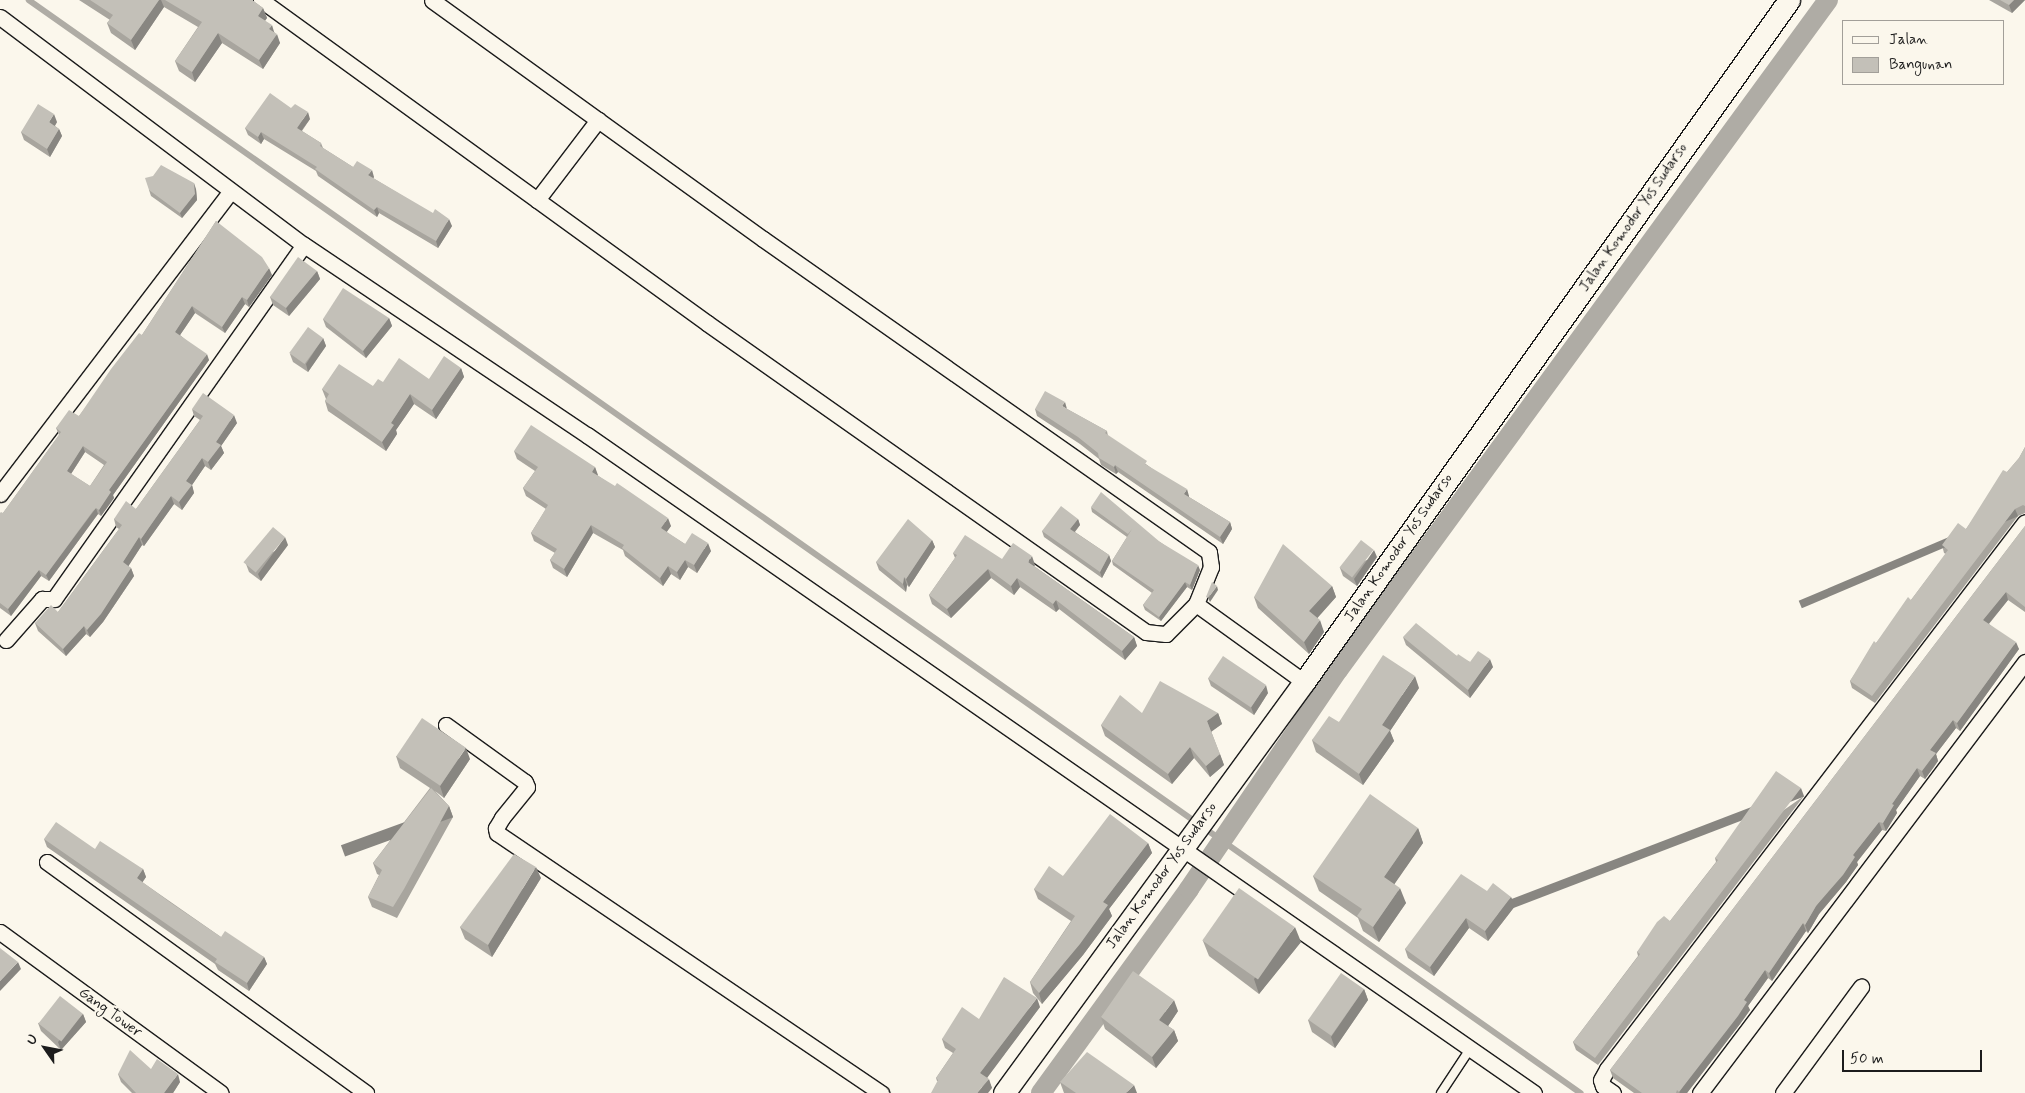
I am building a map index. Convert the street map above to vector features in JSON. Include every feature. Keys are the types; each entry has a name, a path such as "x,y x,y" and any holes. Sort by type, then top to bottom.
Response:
{"street":[{"path":"261,0 537,200 1146,632 1166,634 1196,604 1211,567 1209,552 598,120 432,0"},
{"name":"Jalan Komodor Yos Sudarso","path":"1004,1093 1188,849 1211,808 1304,682 1790,0"},
{"path":"0,17 230,192 304,245 587,436 1188,849 1222,875 1534,1093"},
{"path":"537,200 598,120"},
{"path":"0,494 230,192"},
{"path":"6,640 42,599 54,599 304,245"},
{"path":"1613,1093 1603,1086 1601,1080 1607,1069 2025,522"},
{"path":"1196,604 1304,682"},
{"path":"1700,1093 2025,662"},
{"path":"446,725 525,782 527,787 502,818 496,828 497,833 881,1093"},
{"path":"46,862 366,1093"},
{"name":"Gang Tower","path":"0,932 221,1093"},
{"path":"1783,1093 1861,987"}],"lane":[{"path":"1440,1093 1470,1048"}],"building":[{"path":"90,0 159,0 131,40 107,23 113,15"},
{"path":"165,0 252,0 263,8 258,16 272,25 269,29 277,34 259,60 218,33 192,72 175,61 202,22"},
{"path":"2000,0 2014,0 2009,5"},
{"path":"270,93 291,108 295,104 308,112 297,128 321,143 320,146 353,167 357,161 372,170 368,175 433,213 435,209 449,219 436,241 377,207 374,210 315,169 317,167 261,132 258,137 245,128"},
{"path":"38,104 54,114 49,122 59,129 47,149 21,132"},
{"path":"161,165 194,183 195,194 180,213 149,190 145,178 153,176"},
{"path":"216,221 262,257 269,268 247,300 242,297 222,327 192,306 175,332 207,354 109,490 111,492 99,510 96,508 93,511 46,575 39,570 8,609 0,603 0,513 3,513 61,432 56,428 69,410 79,416 111,369 139,333 142,335","holes":["83,446 107,462 90,486 67,471"]},
{"path":"298,257 317,271 286,308 270,297"},
{"path":"343,288 389,318 363,351 323,319"},
{"path":"308,327 323,338 305,364 289,353"},
{"path":"444,356 461,368 432,410 410,394 391,423 394,425 382,442 325,401 329,394 322,389 339,364 373,386 378,379 383,382 399,358 429,379"},
{"path":"1045,391 1065,402 1062,406 1107,431 1105,433 1147,461 1145,464 1187,489 1184,494 1230,522 1220,537 1115,465 1114,467 1099,458 1098,453 1078,437 1035,409"},
{"path":"203,393 234,415 216,442 221,445 208,462 202,458 186,481 192,485 179,502 171,496 141,539 139,537 123,562 131,568 101,614 87,630 84,626 63,649 35,623 51,605 58,612 122,525 114,519 126,501 136,509 203,416 192,409"},
{"path":"531,425 595,467 592,472 615,486 617,483 668,518 661,528 685,544 692,533 708,543 694,565 685,560 677,572 668,566 660,578 622,548 624,545 591,525 564,569 550,560 557,549 531,533 548,505 523,488 538,467 514,451"},
{"path":"2025,447 2025,506 2023,505 2015,509 1872,696 1850,681 1874,641 1876,643 1908,597 1911,600 1948,550 1942,545 1958,523 1966,529 2003,470 2007,472 2019,458"},
{"path":"1101,492 1160,542 1198,565 1190,585 1185,582 1159,617 1143,605 1154,590 1112,561 1132,529 1128,534 1091,507"},
{"path":"1061,506 1078,519 1070,529 1109,555 1100,572 1042,531"},
{"path":"908,519 932,540 906,579 904,577 903,584 876,562"},
{"path":"2025,526 2025,607 2006,592 1983,620 2016,642 1957,723 1953,720 1930,750 1936,753 1922,771 1917,768 1892,804 1894,805 1883,823 1879,822 1853,855 1855,857 1843,875 1816,906 1805,925 1803,923 1769,973 1765,970 1744,1000 1747,1002 1738,1016 1679,1092 1677,1090 1676,1093 1642,1093 1610,1070"},
{"path":"273,527 285,537 256,573 243,562"},
{"path":"965,535 1002,559 1013,543 1032,556 1028,562 1134,637 1122,651 1056,600 1053,604 1017,578 1011,586 988,569 947,609 929,595 957,555 953,553"},
{"path":"1361,540 1374,550 1352,577 1339,568"},
{"path":"1283,544 1332,586 1309,611 1320,620 1304,642 1254,597"},
{"path":"1212,582 1217,586 1208,598 1206,597"},
{"path":"1416,623 1457,656 1458,654 1470,662 1478,651 1490,659 1468,690 1403,637"},
{"path":"1383,655 1415,676 1382,725 1390,730 1359,774 1312,740 1329,716 1339,722"},
{"path":"1223,656 1266,685 1251,707 1208,678"},
{"path":"1160,681 1218,713 1207,721 1220,754 1206,766 1190,747 1168,774 1101,725 1120,695 1142,713"},
{"path":"422,718 466,748 440,786 396,756"},
{"path":"1776,771 1801,788 1595,1058 1573,1042 1640,954 1637,952 1657,922 1664,916 1670,921 1718,860 1715,858"},
{"path":"431,788 449,806 404,889 393,907 368,897 382,870 373,863"},
{"path":"1370,794 1418,828 1384,877 1400,888 1373,927 1357,916 1362,909 1313,876"},
{"path":"1110,814 1148,843 1103,902 1108,905 1080,944 1039,993 1030,982 1075,916 1034,889 1049,866 1063,876"},
{"path":"56,822 95,849 100,841 143,869 137,878 171,903 221,937 225,931 264,957 247,983 215,962 217,959 44,839"},
{"path":"514,854 536,867 488,945 460,927"},
{"path":"1461,874 1487,891 1493,883 1511,897 1485,931 1466,918 1430,967 1405,949"},
{"path":"1239,888 1295,927 1258,979 1202,940"},
{"path":"0,948 18,962 0,981"},
{"path":"1133,971 1174,1000 1159,1020 1174,1030 1152,1057 1101,1017"},
{"path":"1341,973 1364,989 1331,1036 1308,1020"},
{"path":"1004,977 1037,998 980,1073 989,1079 977,1093 931,1093 938,1080 936,1078 956,1049 942,1039 962,1007 979,1019"},
{"path":"60,996 83,1014 61,1041 38,1024"},
{"path":"130,1050 151,1069 157,1059 178,1074 164,1093 136,1093 118,1074"},
{"path":"1087,1052 1134,1085 1126,1093 1076,1093 1060,1082"}],"waterway":[{"path":"29,0 1581,1093"},
{"path":"1041,1093 1189,889 1338,670 1828,0"}]}
